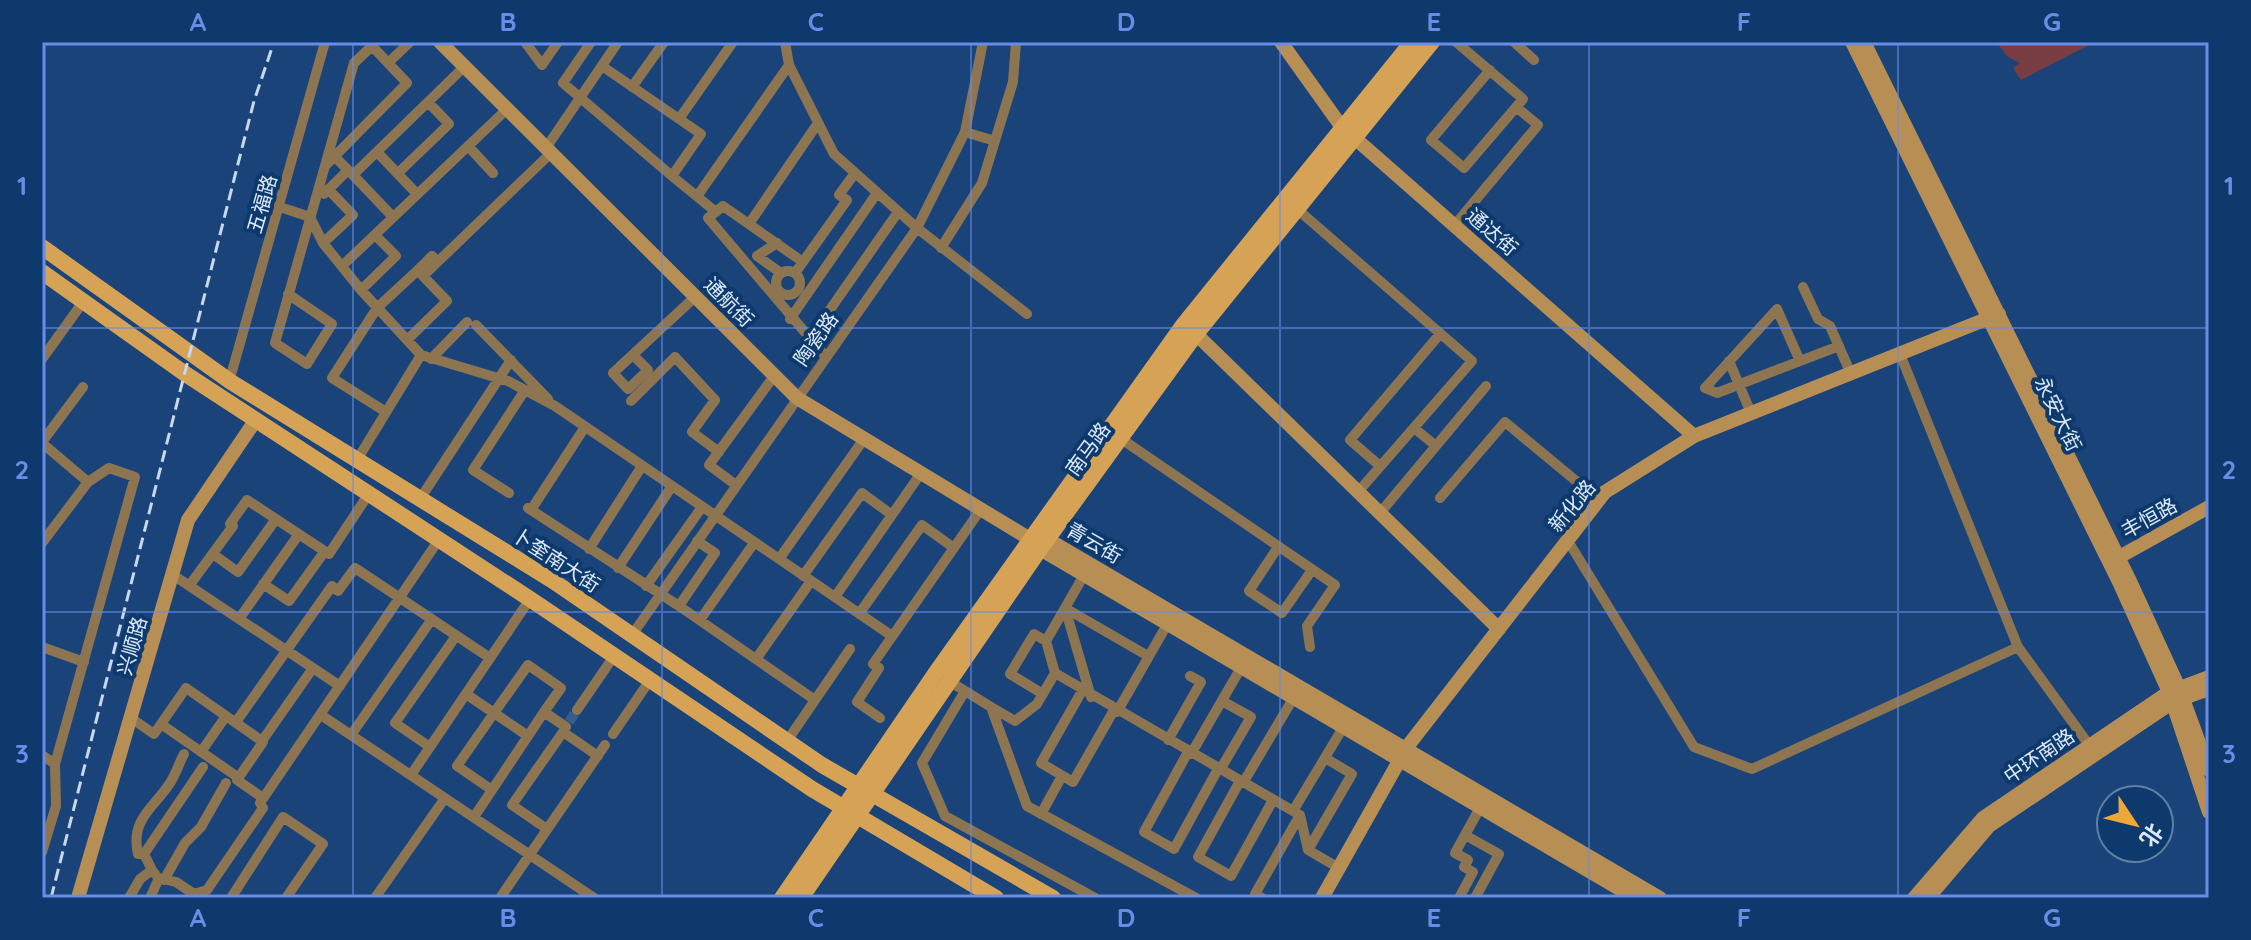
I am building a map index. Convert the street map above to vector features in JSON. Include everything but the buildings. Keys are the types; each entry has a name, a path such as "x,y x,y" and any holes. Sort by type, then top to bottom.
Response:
{"main road":[{"name":"通航街","path":"440,42 797,398 1039,542"},
{"name":"通达街","path":"1281,42 1341,126 1694,436"},
{"name":"南马路","path":"865,790 949,681 1184,324 1412,42"},
{"name":"南马路","path":"782,898 850,812 1039,542 1196,334 1432,42"},
{"name":"永安大街","path":"1852,42 1994,316"},
{"name":"永安大街","path":"1864,42 2114,560 2209,770"},
{"name":"卜奎南大街","path":"42,247 199,360 632,635 787,741 865,790 1053,898"},
{"path":"42,272 255,421 850,812 996,898"},
{"name":"新化路","path":"1322,898 1403,753 1605,492 1694,436 1994,316"},
{"path":"1196,334 1499,629"},
{"name":"兴顺路","path":"78,898 188,520 255,421"},
{"name":"丰恒路","path":"2114,560 2209,507"},
{"name":"青云街","path":"1039,542 1084,575 1344,726 1403,753 1481,806 1635,898"},
{"name":"青云街","path":"1039,542 1660,898"},
{"name":"中环南路","path":"1914,898 1983,818 2209,677"},
{"name":"中环南路","path":"2176,695 2209,689"},
{"name":"永安大街","path":"2176,695 2209,812"},
{"name":"中环南路","path":"1928,898 1989,826 2092,750"},
{"name":"南马路","path":"801,898 850,812"}],"street":[{"name":"五福路","path":"231,375 325,42"},
{"path":"388,63 410,42"},
{"path":"525,42 542,65 558,42"},
{"path":"591,42 563,83 579,100 716,212"},
{"path":"386,412 332,378 377,308 437,262 548,150 618,42"},
{"path":"632,87 664,42"},
{"path":"679,119 733,42"},
{"path":"785,42 789,65 834,154 941,248 1027,314"},
{"name":"陶瓷路","path":"632,635 797,398 823,354 917,228 965,132 983,42"},
{"path":"941,248 982,183 1013,82 1016,42"},
{"path":"1456,42 1490,70 1523,99 1464,168 1431,140 1490,70"},
{"path":"1514,42 1534,60"},
{"path":"288,294 332,324 307,364 275,343 288,294 354,63 372,46 407,83 325,166"},
{"path":"698,195 789,65"},
{"path":"602,66 701,134 672,176"},
{"path":"314,203 377,152 464,67"},
{"path":"398,173 449,124 428,102"},
{"path":"1454,226 1538,125 1516,107"},
{"path":"342,266 507,109"},
{"path":"749,224 818,123"},
{"path":"965,132 995,141"},
{"path":"468,146 493,173"},
{"path":"377,152 417,194"},
{"path":"334,156 393,217"},
{"path":"795,273 847,200 839,195 855,173"},
{"path":"323,243 353,215 328,189"},
{"path":"792,315 877,193"},
{"path":"803,262 723,206 708,218 823,354"},
{"path":"280,207 310,217 323,243 361,290 426,357 496,378 555,406 892,636"},
{"path":"1297,209 1472,361 1358,492"},
{"path":"823,354 820,324 898,212"},
{"path":"361,290 396,256 375,235"},
{"path":"777,243 757,256 781,273 795,273"},
{"path":"407,340 447,301 420,273"},
{"path":"781,273 776,284 792,315"},
{"path":"782,294 790,295 797,291 800,280 795,273"},
{"path":"1803,287 1818,319 1830,326 1851,374"},
{"path":"633,355 695,297"},
{"path":"42,359 83,302"},
{"path":"1800,361 1777,309 1705,388 1717,393 1839,346"},
{"path":"357,460 386,412 426,357 472,324 555,406"},
{"path":"1380,466 1350,440 1440,334"},
{"path":"1900,354 2018,647 2092,750"},
{"path":"631,401 675,357 715,400 692,432 719,452"},
{"path":"420,499 496,378 511,360"},
{"path":"1729,361 1751,413"},
{"path":"736,485 709,465 774,376"},
{"path":"1380,513 1486,386"},
{"path":"83,387 42,443 88,482"},
{"path":"509,493 473,470 525,390"},
{"path":"1440,498 1505,422 1599,500"},
{"path":"585,427 529,509 661,593 815,700"},
{"path":"1414,428 1436,446"},
{"path":"1120,438 1335,585 1307,626 1310,647"},
{"path":"779,559 864,439"},
{"path":"589,549 642,466"},
{"path":"42,543 88,482 109,468 135,477 55,764 56,806 42,852"},
{"path":"835,597 921,473"},
{"path":"618,568 672,486"},
{"path":"756,659 862,493 892,515"},
{"path":"189,586 247,500 329,554 368,495"},
{"path":"646,586 702,507"},
{"path":"880,718 857,702 879,668 873,664 981,509"},
{"path":"213,554 238,572 276,519"},
{"path":"859,614 922,525 954,548"},
{"path":"239,619 299,534"},
{"path":"144,854 158,876 193,896 211,894 263,803 438,541"},
{"path":"679,606 715,553 697,541"},
{"path":"1568,541 1694,747 1752,769 2018,647"},
{"path":"700,620 754,543"},
{"path":"1278,547 1249,591 1282,613 1312,570"},
{"path":"263,584 289,601 325,551"},
{"path":"201,752 286,650 332,586 338,591 355,568 490,658"},
{"path":"173,575 340,686"},
{"path":"1046,641 1084,575"},
{"path":"411,775 530,599"},
{"path":"1065,608 1148,656"},
{"path":"1065,608 1087,694 1041,763 1073,782 1168,623"},
{"path":"351,735 432,619"},
{"path":"1043,694 1010,674 1034,634 1046,641 1055,673 1296,813 1308,850 1339,868"},
{"path":"430,747 395,723 456,636"},
{"path":"42,647 84,662"},
{"path":"787,741 850,649"},
{"path":"577,710 614,656"},
{"path":"474,817 561,688 528,665 457,766 492,790"},
{"path":"1222,701 1251,717 1174,849 1144,832 1242,666"},
{"path":"131,718 154,734 186,688 262,741 313,668"},
{"path":"949,681 1015,721 1037,704 1055,673"},
{"path":"1168,740 1201,682 1190,676"},
{"path":"613,734 650,680"},
{"path":"965,691 922,763 945,816 1095,898"},
{"path":"466,694 528,736"},
{"path":"1273,800 1231,876 1198,857 1294,697"},
{"path":"991,707 1027,806 1196,898"},
{"path":"544,712 598,756"},
{"path":"321,715 594,898"},
{"path":"161,724 239,778"},
{"path":"1262,898 1255,894 1344,726"},
{"path":"547,829 512,805 566,727"},
{"path":"263,742 237,780 281,821"},
{"path":"500,898 605,745"},
{"path":"144,854 138,854 134,839 138,821 169,785 184,754"},
{"path":"42,755 55,764"},
{"path":"1308,850 1352,774 1325,758"},
{"path":"144,854 203,767"},
{"path":"1041,814 1062,776"},
{"path":"150,898 158,876 226,783"},
{"path":"375,898 445,798"},
{"path":"1481,806 1455,853 1468,860 1464,867 1486,878"},
{"path":"231,898 283,817 323,844 286,898"},
{"path":"1465,835 1499,854 1475,898"},
{"path":"1459,898 1473,872"},
{"path":"129,898 140,879 158,876"}],"shaded area":[{"path":"1996,42 2095,42 2021,80 2013,68 2020,63 2008,57"}],"tunnel":[{"path":"569,722 577,710"}],"railway":[{"path":"51,898 254,101 274,42"}]}
